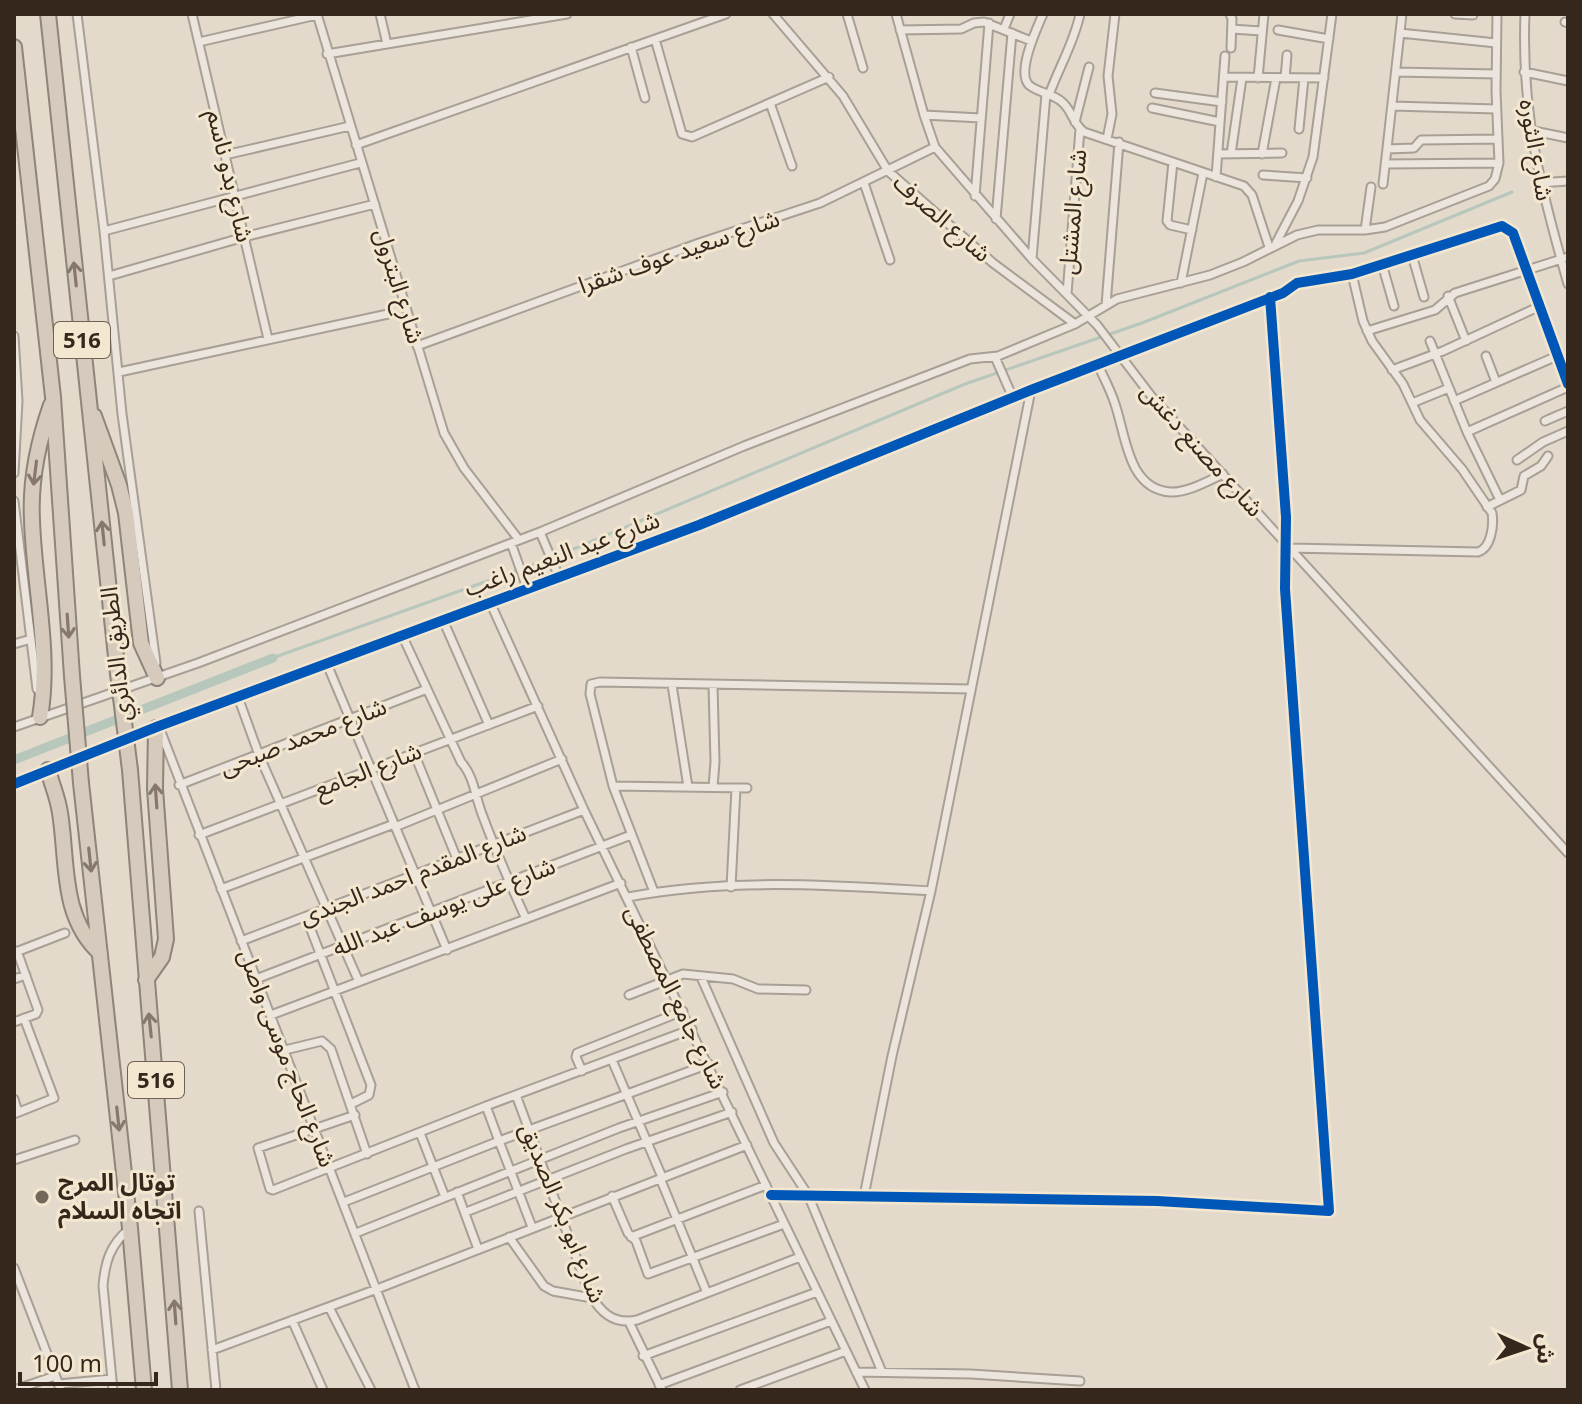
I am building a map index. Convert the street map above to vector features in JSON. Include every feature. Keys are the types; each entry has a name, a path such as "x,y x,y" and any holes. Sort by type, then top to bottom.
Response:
{"highway":[{"name":"الطريق الدائري","path":"48,14 130,770 180,1390"},
{"name":"الطريق الدائري","path":"14,47 53,397 81,783 130,1228 144,1390"},
{"path":"40,717 44,677 32,498 37,457 53,397"},
{"path":"89,404 119,485 126,513 141,643 158,677"},
{"path":"146,980 162,957 166,939 154,774 157,727"},
{"path":"48,770 60,815 71,907 85,937 100,953"}],"street":[{"path":"77,14 150,633 158,677"},
{"name":"شارع بدو ناسم","path":"192,14 268,339"},
{"path":"380,14 387,44"},
{"path":"327,54 567,14"},
{"path":"356,145 726,14"},
{"name":"شارع الصرف","path":"773,14 829,77 888,171 993,263 1075,324"},
{"path":"847,14 863,68"},
{"name":"شارع مصنع دغش","path":"896,14 935,147 1032,259 1097,325 1152,397 1568,853"},
{"path":"996,219 1010,14"},
{"path":"1043,14 1031,41 1026,81 1064,103 1078,126 1248,190 1272,245"},
{"path":"1032,259 1047,94 1061,60 1076,37 1080,14"},
{"path":"1107,139 1112,114 1108,76 1115,14"},
{"path":"1216,177 1224,77 1232,29 1230,14"},
{"path":"1258,78 1264,14"},
{"path":"1272,245 1307,178 1316,142 1332,14"},
{"path":"1383,184 1402,14"},
{"path":"1455,14 1473,15"},
{"path":"1385,164 1499,163 1497,14"},
{"name":"شارع الثوره","path":"1525,14 1524,72 1529,130 1539,183 1564,258 1568,284"},
{"path":"199,42 317,15"},
{"name":"شارع البترول","path":"317,15 360,163 450,445 515,541 527,588"},
{"path":"900,30 961,29 980,22 1031,41"},
{"path":"975,196 989,23"},
{"path":"1232,29 1261,31"},
{"path":"1278,30 1329,39"},
{"path":"1400,33 1496,43"},
{"path":"655,39 682,134 692,137 829,77"},
{"path":"631,47 645,98"},
{"path":"1262,154 1287,55"},
{"name":"شارع المشتل","path":"1067,294 1078,126 1089,67"},
{"path":"1396,72 1496,74"},
{"path":"1524,72 1568,81"},
{"path":"1224,77 1324,78"},
{"path":"1231,154 1242,78"},
{"path":"1299,129 1304,78"},
{"path":"1155,93 1222,102"},
{"path":"770,103 792,166"},
{"path":"1392,106 1496,109"},
{"path":"1152,108 1220,122"},
{"path":"924,115 981,118"},
{"path":"225,155 350,126"},
{"path":"1529,130 1568,138"},
{"path":"1387,149 1414,148 1421,140 1498,139"},
{"path":"1106,305 1119,142"},
{"name":"شارع سعيد عوف شقرا","path":"417,346 699,243 820,203 935,147"},
{"path":"1218,154 1282,153"},
{"path":"1173,162 1167,221 1170,225 1192,230"},
{"path":"104,231 360,163"},
{"name":"شارع عبد النعيم راغب","path":"14,727 158,677 540,532 772,435 970,359 995,357 1075,324 1130,295 1228,269 1272,245 1307,231 1385,227 1481,189 1495,179 1499,163"},
{"path":"1181,283 1203,173"},
{"path":"1263,175 1307,178"},
{"path":"1539,183 1568,181"},
{"path":"864,183 890,260"},
{"path":"1365,230 1371,187"},
{"path":"109,276 375,204"},
{"name":"شارع عبد النعيم راغب","path":"14,784 157,727 734,511 1031,390 1286,291 1297,283 1352,274 1502,226 1513,233 1529,270"},
{"path":"1412,255 1424,297"},
{"path":"1367,331 1435,310 1448,296 1564,258"},
{"path":"1382,264 1394,306"},
{"path":"1467,432 1568,385 1538,307 1529,270"},
{"path":"1288,545 1482,552 1488,544 1493,517 1462,469 1423,425 1403,384 1367,331 1352,274"},
{"path":"1448,296 1466,341"},
{"path":"771,1195 1157,1201 1329,1211 1285,589 1288,545 1270,297"},
{"path":"1392,370 1436,354 1538,307"},
{"path":"119,372 388,314"},
{"path":"14,337 14,473"},
{"path":"1430,341 1467,432 1500,500"},
{"path":"1486,356 1496,382"},
{"path":"1454,401 1557,356"},
{"path":"995,357 1013,398"},
{"path":"1098,365 1115,404 1134,467 1145,482 1163,490 1178,492 1223,474"},
{"path":"1412,403 1449,388"},
{"path":"864,1196 892,1056 931,891 1031,390"},
{"path":"1545,421 1568,411"},
{"path":"1517,460 1543,442 1568,431"},
{"path":"1487,507 1523,488 1524,476 1541,466 1548,456"},
{"path":"14,501 15,530 25,586 40,717"},
{"path":"540,532 559,577"},
{"path":"14,589 25,586"},
{"name":"شارع جامع المصطفى","path":"490,602 584,810 865,1390"},
{"path":"443,620 489,725"},
{"path":"402,635 461,762 471,775 474,793 493,844 526,919"},
{"path":"14,644 31,639"},
{"path":"327,664 447,950"},
{"path":"654,892 613,786 590,694 591,684 970,689"},
{"path":"672,685 688,787"},
{"path":"713,685 713,787"},
{"name":"شارع محمد صبحى","path":"179,785 427,689"},
{"path":"238,697 259,755 359,982"},
{"name":"شارع الجامع","path":"199,835 538,706"},
{"name":"شارع الحاج موسى واصل","path":"157,727 415,1390"},
{"path":"414,753 457,859"},
{"path":"221,889 562,759"},
{"path":"613,786 747,788"},
{"path":"731,887 736,788"},
{"name":"شارع المقدم احمد الجندى","path":"241,941 584,810"},
{"name":"شارع على يوسف عبد الله","path":"256,979 631,835"},
{"path":"271,1015 621,883"},
{"path":"628,897 654,892 798,884 931,891"},
{"path":"306,917 371,1088 367,1097 351,1104"},
{"path":"14,1022 38,1010 16,952 65,933"},
{"path":"629,995 683,974 733,979 758,989 806,990"},
{"path":"14,979 26,975"},
{"path":"701,977 774,1143 808,1195 882,1372"},
{"path":"582,1071 577,1053 683,1011"},
{"path":"14,1099 16,1113 54,1098 24,1018"},
{"path":"355,1115 258,1148 270,1189 692,1029"},
{"path":"285,1050 316,1041 327,1043 367,1154"},
{"path":"612,1060 707,1293"},
{"path":"344,1202 529,1129 709,1064"},
{"path":"356,1233 540,1159 723,1092"},
{"name":"شارع ابو بكر الصديق","path":"516,1095 592,1298 610,1318 629,1322 800,1257"},
{"path":"486,1106 532,1227"},
{"path":"466,1212 732,1112"},
{"path":"420,1133 445,1197"},
{"path":"14,1160 75,1140"},
{"path":"212,1350 747,1145"},
{"path":"631,1237 766,1185"},
{"path":"457,1192 478,1249"},
{"path":"612,1196 631,1237 636,1241 648,1274 784,1224"},
{"path":"199,1211 216,1390"},
{"path":"113,1390 104,1273 112,1247 130,1228"},
{"path":"509,1237 544,1286 553,1291 592,1298"},
{"path":"14,1268 17,1287 58,1383"},
{"path":"643,1356 817,1292"},
{"path":"329,1307 371,1390"},
{"path":"292,1320 323,1390"},
{"path":"629,1322 643,1356 661,1387 831,1321"},
{"path":"740,1390 846,1351"},
{"path":"856,1372 1080,1381"},
{"path":"14,1390 112,1379"}],"waterway":[{"path":"264,661 557,556 965,384 1142,323 1299,261 1364,253 1512,192"},
{"path":"14,760 273,658"}],"cycle path":[{"path":"14,784 159,726 699,525 1031,390 1283,293 1297,283 1352,274 1502,226 1513,233 1568,384"},
{"path":"771,1195 1157,1201 1329,1211 1285,589 1286,517 1270,297"}],"place":[{"name":"توتال المرج اتجاه السلام","path":"42,1197"}]}
